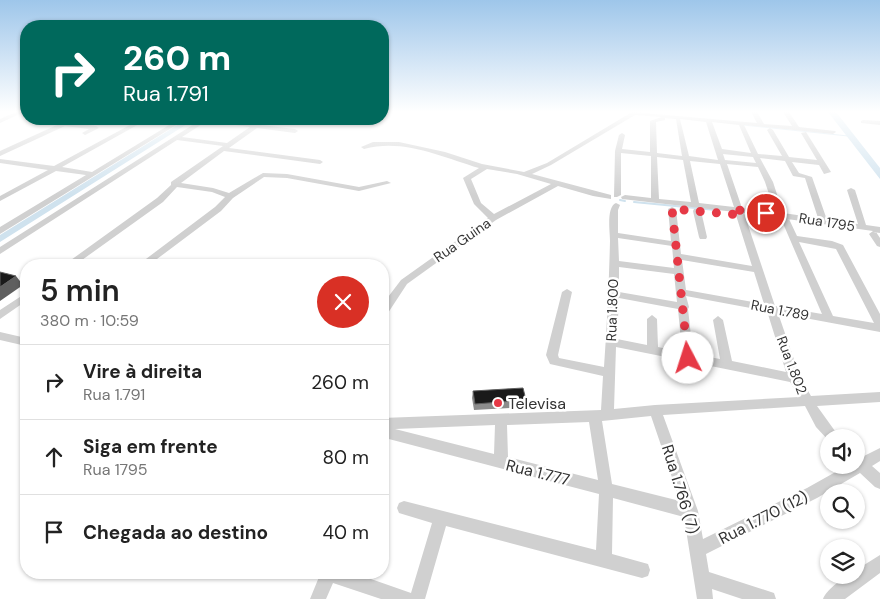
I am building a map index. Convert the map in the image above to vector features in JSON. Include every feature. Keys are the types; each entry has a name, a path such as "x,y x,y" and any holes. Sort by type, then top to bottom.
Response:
{"street":[{"path":"0,154 30,140"},
{"path":"0,199 107,140"},
{"path":"0,231 149,140"},
{"path":"0,251 173,140"},
{"path":"187,140 320,162"},
{"path":"77,259 160,200 174,184 236,140"},
{"path":"525,174 549,164 588,140"},
{"name":"Rua 1.800","path":"604,560 606,489 601,416 609,374 614,294 614,210 622,200 618,151 621,140"},
{"path":"653,140 655,201"},
{"path":"683,140 703,237"},
{"name":"Rua 1.802","path":"715,140 718,151 725,162 794,378 806,402 826,429"},
{"path":"747,140 768,182 829,319"},
{"path":"776,140 796,174 808,177 823,222"},
{"path":"808,140 827,172"},
{"path":"364,147 376,143 389,144 455,157 486,167 502,168 525,174 608,198 608,201 655,201 878,233 880,244"},
{"path":"618,151 759,165"},
{"path":"718,151 822,163"},
{"path":"0,161 94,174"},
{"path":"486,167 468,178 478,204 493,218"},
{"path":"151,259 218,210 230,196 263,175 287,176 359,189 387,183"},
{"path":"174,184 213,190 230,196"},
{"name":"Rua Guina","path":"389,303 404,282 493,218 556,184"},
{"path":"851,190 863,228"},
{"path":"622,200 672,209 696,208"},
{"path":"672,209 674,244 680,292 684,307 688,358"},
{"name":"Rua 1795","path":"783,218 863,228 878,233"},
{"path":"613,234 674,244"},
{"path":"793,238 840,247 880,324"},
{"path":"676,256 759,270"},
{"path":"613,263 678,272"},
{"path":"567,292 552,355 554,361 609,374"},
{"name":"Rua 1.789","path":"680,292 880,328"},
{"path":"614,294 684,307"},
{"path":"0,314 20,300"},
{"path":"652,319 653,350"},
{"path":"718,320 727,365"},
{"path":"0,336 20,341"},
{"path":"611,342 794,378"},
{"path":"389,430 500,421 601,416 654,410 880,397"},
{"name":"Rua 1.766 (7)","path":"654,410 691,511 705,599"},
{"path":"500,421 501,462"},
{"name":"Rua 1.777","path":"389,431 691,511"},
{"name":"Rua 1.770 (12)","path":"865,460 880,454"},
{"path":"865,468 880,482"},
{"name":"Rua 1.770 (12)","path":"698,550 812,493 842,474"},
{"path":"404,508 642,570"},
{"path":"417,599 441,518"},
{"path":"831,599 880,563"},
{"path":"703,578 768,599"},
{"path":"318,599 326,579"},
{"path":"346,579 406,599"}],"water":[{"path":"153,140 162,140 0,242 0,235"},
{"path":"850,140 858,140 880,168 880,179"}],"building":[{"path":"0,272 16,276 0,287"},
{"path":"523,388 526,400 475,404 473,391"}],"waterway":[{"path":"620,200 625,201"},
{"path":"634,202 716,210"}],"place":[{"name":"Televisa","path":"498,403"}],"route":[{"path":"688,358 684,307 680,292 674,244 672,209 741,215 738,210 766,213"}]}
